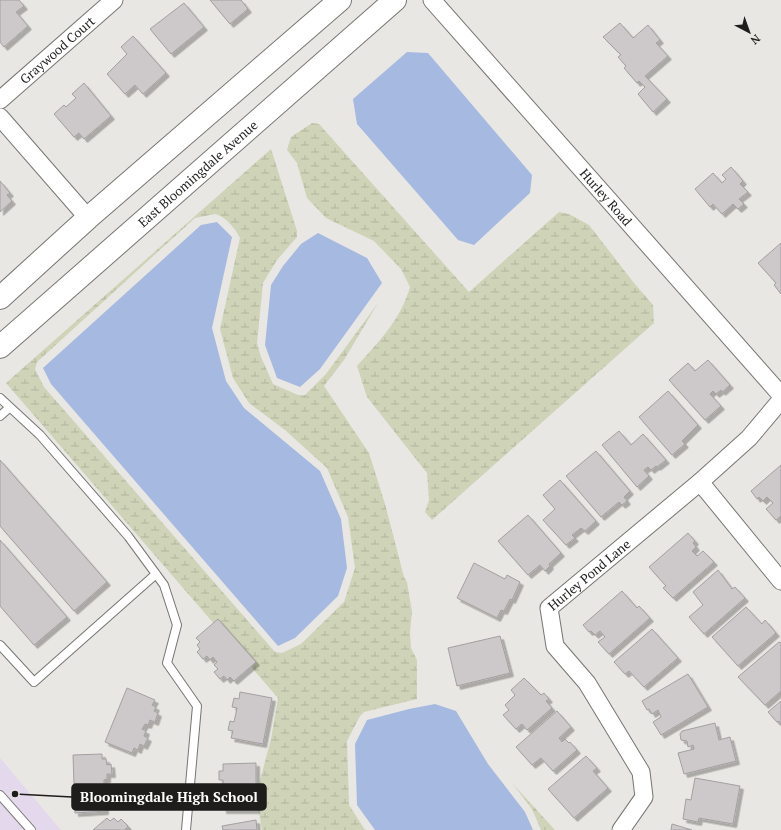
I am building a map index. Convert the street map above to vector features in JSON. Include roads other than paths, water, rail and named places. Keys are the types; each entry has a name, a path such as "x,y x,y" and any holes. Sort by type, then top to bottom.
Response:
{"main road":[{"path":"0,298 88,218 340,0"},
{"name":"East Bloomingdale Avenue","path":"0,347 395,0"}],"street":[{"name":"Graywood Court","path":"0,100 114,0"},
{"name":"Hurley Road","path":"432,0 781,395"},
{"path":"0,117 88,218"},
{"name":"Hurley Pond Lane","path":"621,830 644,797 640,772 587,683 555,646 549,608 700,482 749,438 781,400"},
{"path":"700,482 781,581"}],"lane":[{"path":"0,398 9,408 40,435 128,536 164,585 177,624 167,663 197,706 186,830"},
{"path":"0,416 9,408"},
{"path":"0,645 34,682 156,574"},
{"path":"0,795 31,830"}],"water":[{"path":"407,52 428,53 532,175 530,193 474,245 458,240 357,124 353,99"},
{"path":"217,222 232,237 212,328 226,381 244,408 320,471 341,519 347,568 338,596 295,638 278,646 51,384 43,368 201,225"},
{"path":"318,233 367,258 382,283 320,369 300,387 277,378 265,345 271,285 283,266 301,244"},
{"path":"435,704 456,711 488,764 525,812 533,830 375,830 357,805 355,744 367,720"}],"place":[{"name":"Bloomingdale High School","path":"15,794"}]}
